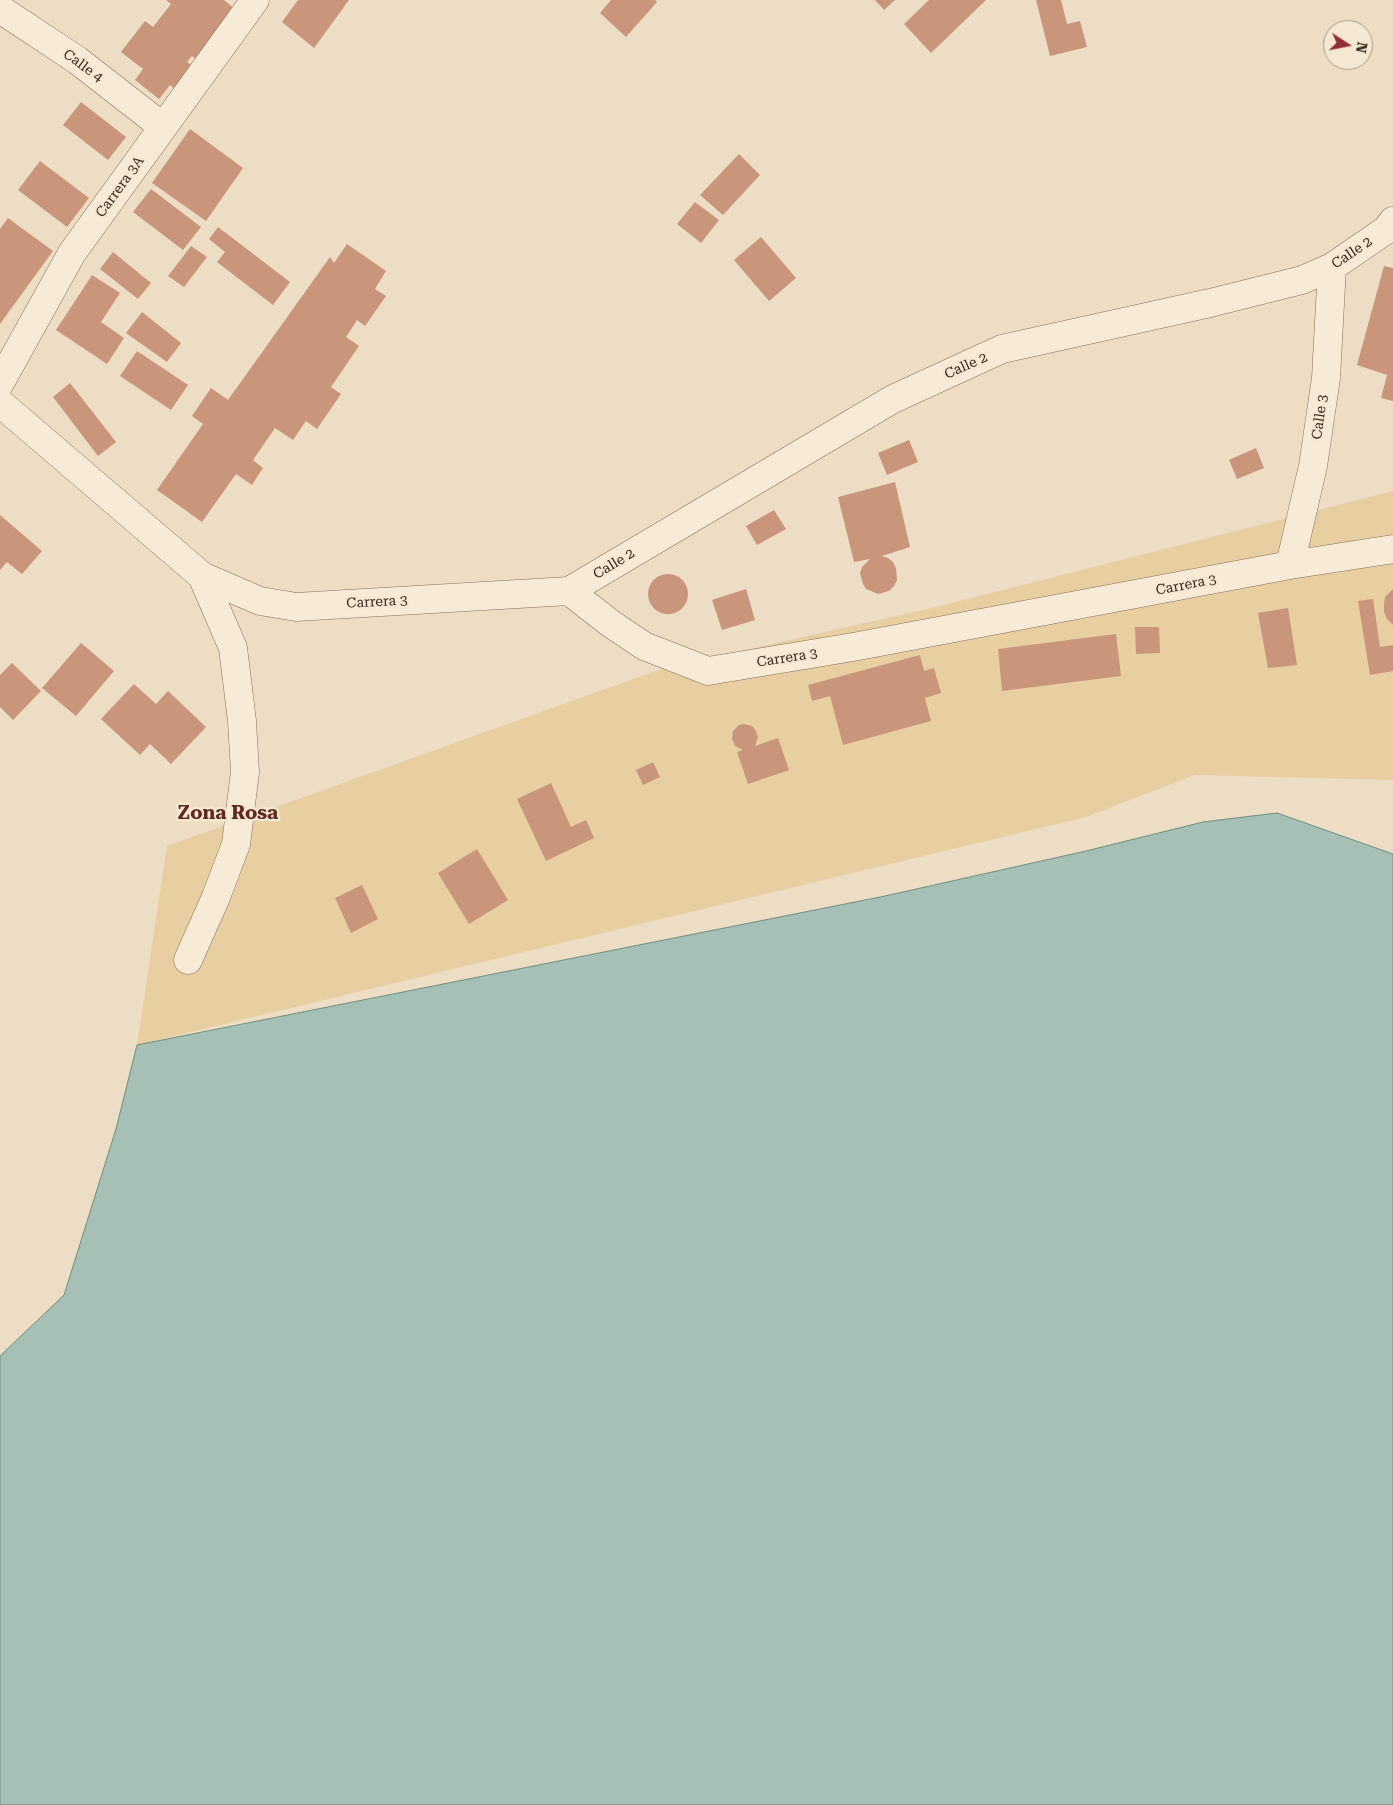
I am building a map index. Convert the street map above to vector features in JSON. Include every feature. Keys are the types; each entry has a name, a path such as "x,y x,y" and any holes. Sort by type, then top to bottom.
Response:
{"street":[{"name":"Carrera 3A","path":"0,383 72,254 255,0"},
{"name":"Calle 4","path":"0,9 77,60 163,127"},
{"name":"Calle 2","path":"569,590 893,399 1002,349 1220,301 1302,280 1332,267 1386,230 1393,221"},
{"name":"Calle 3","path":"1290,565 1313,466 1326,378 1332,267"},
{"path":"0,403 202,576 234,648 246,772 236,844 216,897 188,960"},
{"name":"Carrera 3","path":"202,576 260,601 296,607 569,590 610,623 644,646 708,671 862,646 1290,565 1393,550"}],"sand":[{"path":"1393,491 1393,780 1195,775 1086,817 137,1045 167,846 661,669 936,607"}],"shaded area":[{"path":"1277,813 1393,854 1393,1805 0,1805 0,1356 64,1295 116,1129 137,1045 885,896 1086,851 1203,822"}],"building":[{"path":"166,0 224,0 236,10 201,63 192,56 187,62 195,68 177,91 170,85 159,99 135,80 143,69 121,52 145,21 153,27 171,4"},
{"path":"298,0 349,0 314,48 282,22"},
{"path":"611,0 655,0 657,2 626,37 600,13"},
{"path":"875,0 895,0 884,10"},
{"path":"929,0 986,0 931,53 904,24"},
{"path":"1036,0 1061,0 1067,24 1080,21 1087,47 1050,56"},
{"path":"81,102 126,137 108,160 63,125"},
{"path":"190,129 243,168 206,221 152,183"},
{"path":"739,154 760,175 723,215 700,195"},
{"path":"40,161 89,198 67,227 18,190"},
{"path":"151,189 201,227 183,250 133,212"},
{"path":"695,202 719,220 701,243 677,224"},
{"path":"8,218 53,251 0,324 0,229"},
{"path":"218,227 290,282 273,305 217,262 225,252 209,239"},
{"path":"761,237 796,278 769,301 734,260"},
{"path":"347,244 386,271 375,289 386,296 365,326 357,320 346,337 359,346 331,387 341,394 317,429 306,421 293,440 275,428 253,460 263,468 252,485 236,474 202,522 157,490 203,424 192,416 211,388 228,400 330,257 334,263"},
{"path":"191,246 207,257 184,287 168,276"},
{"path":"113,252 151,283 138,299 100,269"},
{"path":"1384,266 1393,268 1393,401 1381,398 1387,375 1357,365"},
{"path":"92,275 120,293 101,322 124,338 107,364 56,330"},
{"path":"142,312 181,343 167,362 126,333"},
{"path":"137,351 188,385 171,410 120,376"},
{"path":"70,383 116,442 98,456 53,397"},
{"path":"909,440 918,462 887,475 878,453"},
{"path":"1256,448 1264,468 1237,479 1229,460"},
{"path":"895,482 910,547 882,556 893,562 896,568 897,580 889,591 878,594 866,589 863,584 860,573 862,567 870,559 854,562 838,497"},
{"path":"774,510 786,529 757,545 746,526"},
{"path":"0,515 42,551 22,574 7,562 0,570"},
{"path":"668,574 682,580 688,594 682,608 668,614 654,608 648,594 654,580"},
{"path":"746,589 755,620 722,630 712,600"},
{"path":"1393,589 1393,625 1387,619 1384,612 1384,604 1385,597"},
{"path":"1373,599 1380,647 1393,645 1393,671 1370,675 1358,601"},
{"path":"1288,608 1297,665 1268,668 1258,613"},
{"path":"1135,627 1159,627 1160,653 1136,654"},
{"path":"1116,634 1121,676 1002,691 998,649"},
{"path":"81,643 114,671 76,716 42,688"},
{"path":"920,655 924,671 934,668 941,693 925,698 931,721 843,745 830,696 812,701 808,685"},
{"path":"12,663 41,691 13,720 0,707 0,675"},
{"path":"134,684 156,704 168,691 206,727 171,764 150,744 140,755 101,719"},
{"path":"744,724 755,729 758,737 755,746 778,738 789,770 748,784 737,752 743,750 735,746 732,739 733,731 739,725"},
{"path":"653,762 660,777 643,785 636,770"},
{"path":"551,783 571,827 586,820 594,838 546,861 517,799"},
{"path":"477,849 508,900 469,924 438,873"},
{"path":"362,885 378,919 351,933 335,898"}],"district":[{"name":"Zona Rosa","path":"228,813"}]}
